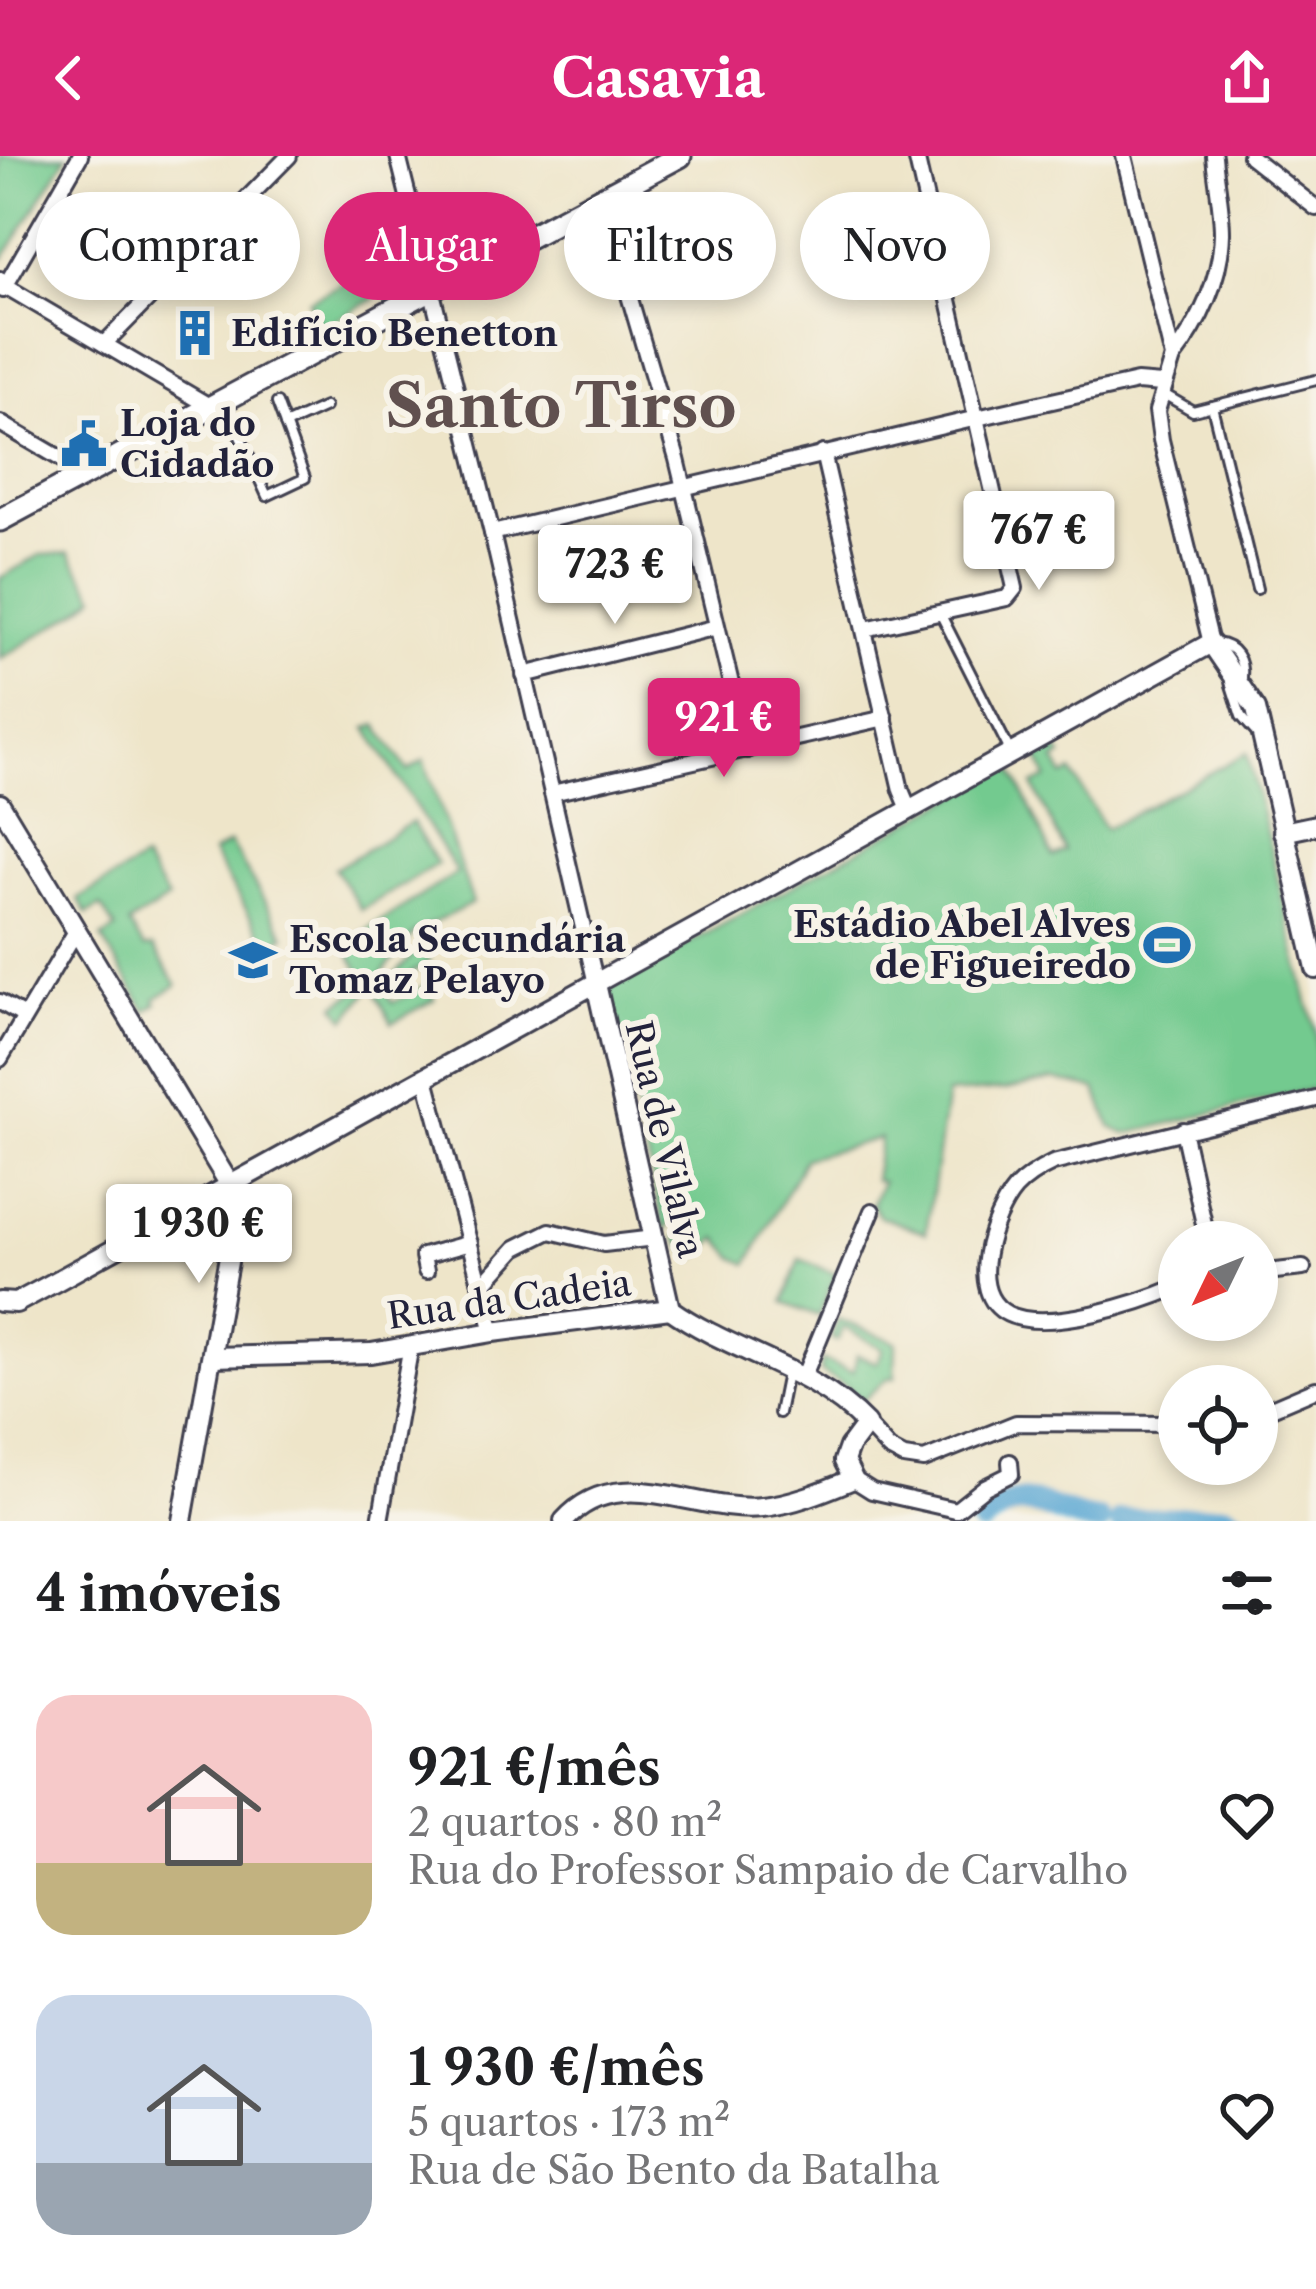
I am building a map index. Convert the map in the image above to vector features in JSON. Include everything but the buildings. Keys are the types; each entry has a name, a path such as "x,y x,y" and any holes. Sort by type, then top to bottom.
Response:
{"main road":[{"path":"615,192 680,156"},
{"path":"0,520 409,300"}],"street":[{"path":"80,156 2,286 217,403"},
{"path":"104,344 289,156"},
{"path":"398,156 407,192"},
{"path":"865,629 1006,598 1016,588 916,156"},
{"path":"1124,156 1173,358 1157,411 1161,440 1210,643 1256,709 1316,969"},
{"path":"1173,358 1213,289 1222,235 1214,156"},
{"path":"1250,156 1316,208"},
{"path":"433,300 596,983"},
{"path":"630,300 684,488 747,750"},
{"path":"492,533 1137,382 1162,388"},
{"path":"0,423 87,473"},
{"path":"824,453 909,809"},
{"path":"524,675 717,627"},
{"path":"0,1304 16,1303 1210,643"},
{"path":"552,794 885,718"},
{"path":"0,804 239,1200 182,1521"},
{"path":"1283,832 1316,825"},
{"path":"0,1059 76,931"},
{"name":"Rua de Vilalva","path":"596,983 670,1309"},
{"path":"0,1001 24,1016"},
{"path":"426,1078 493,1332"},
{"path":"1158,1293 1100,1312 1059,1317 1023,1319 998,1308 986,1289 992,1237 1006,1202 1023,1181 1053,1163 1316,1099"},
{"path":"1183,1130 1203,1221"},
{"path":"202,1199 221,1207 237,1225"},
{"path":"795,1375 872,1211"},
{"path":"482,1286 516,1249 550,1231 604,1244 654,1238"},
{"path":"426,1271 423,1256 470,1243"},
{"path":"1278,1271 1303,1268"},
{"path":"670,1309 722,1342 832,1394 889,1449 904,1457 924,1460 1016,1423 1158,1424"},
{"name":"Rua da Cadeia","path":"213,1357 371,1353 670,1309"},
{"path":"380,1521 411,1346"},
{"path":"1278,1405 1316,1389"},
{"path":"866,1424 844,1461 853,1479 872,1491 958,1516 985,1487 1011,1474 1010,1462"},
{"path":"564,1521 588,1500 626,1489 732,1508 764,1507 853,1479"}],"lane":[{"path":"1162,388 1193,411 1316,380"},
{"path":"217,403 267,496 305,478 277,403"},
{"path":"285,425 325,406"},
{"path":"1212,406 1257,589"},
{"path":"941,613 1011,753"},
{"path":"1210,643 1226,644 1238,655 1244,667 1242,686"},
{"path":"1229,668 1232,697 1241,716 1265,742"},
{"path":"779,1413 795,1375"}],"green space":[{"path":"0,156 67,156 45,192 36,192 36,206 4,258 0,257"},
{"path":"324,293 324,300 372,300 322,327 308,301"},
{"path":"69,553 96,596 0,659 0,578 40,555"},
{"path":"377,725 408,771 424,760 473,903 415,932 346,1019 336,1005 367,984 344,944 457,873 367,728"},
{"path":"1052,742 1062,756 1055,761 1064,776 1072,772 1105,829 1247,753 1316,1035 1316,1088 1126,1134 1111,1127 1096,1089 1054,1080 947,1094 926,1233 879,1216 872,1204 882,1182 874,1180 880,1138 805,1158 748,1264 735,1258 718,1238 694,1260 676,1237 687,1219 679,1211 665,1231 611,986 1011,766 1053,857 1065,851 1033,785 1047,778 1035,751"},
{"path":"412,822 437,864 361,910 335,869"},
{"path":"230,843 285,936 268,946 212,853"},
{"path":"143,860 168,899 129,924 144,948 153,947 177,985 146,1011 102,938 116,929 101,906 87,914 78,899"},
{"path":"422,944 430,961 385,990 392,1003 427,985 435,999 392,1023 377,996"},
{"path":"800,1259 836,1274 819,1316 784,1302"},
{"path":"838,1319 896,1342 895,1378 888,1378 862,1401 821,1372 822,1360 853,1372 857,1355 877,1363 883,1349 844,1327 837,1341 831,1338"}],"waterway":[{"path":"982,1521 998,1510 1026,1503 1099,1521"},
{"path":"1122,1521 1226,1516 1236,1521"}],"place":[{"name":"Edifício Benetton","path":"195,333"},
{"name":"Loja do Cidadão","path":"84,444"},
{"name":"Estádio Abel Alves de Figueiredo","path":"1167,945"},
{"name":"Escola Secundária Tomaz Pelayo","path":"253,960"}],"district":[{"name":"Santo Tirso","path":"561,406"}]}
